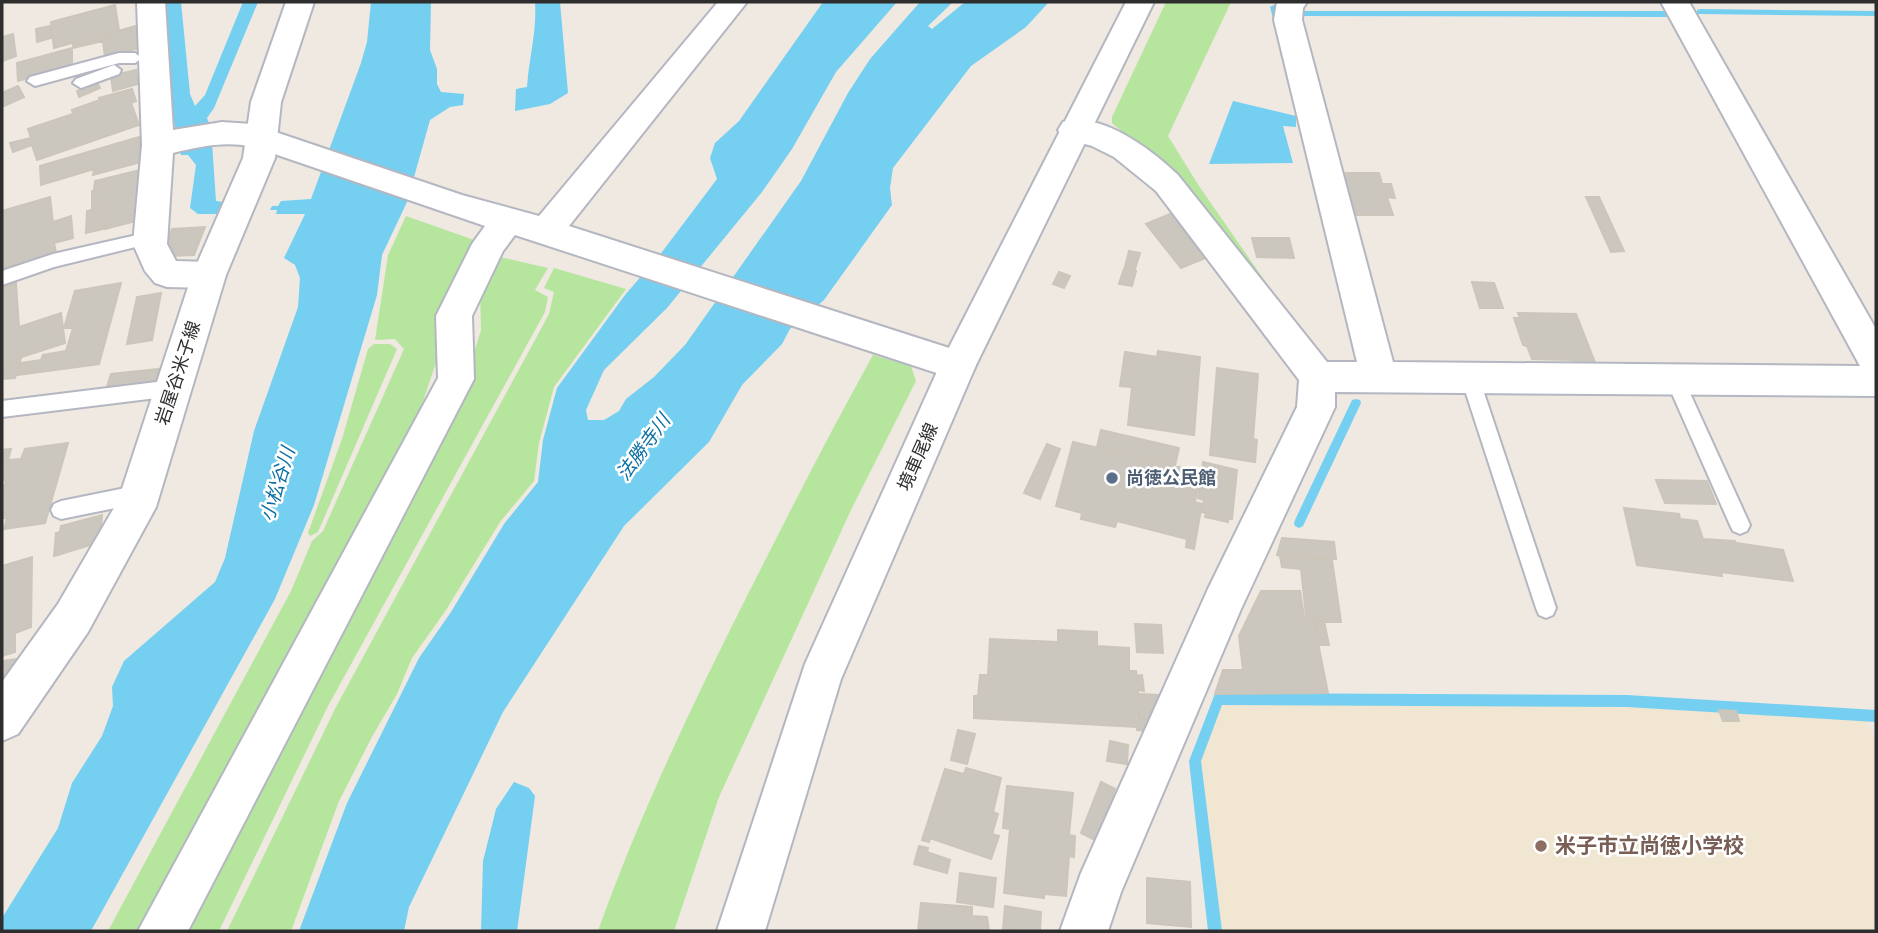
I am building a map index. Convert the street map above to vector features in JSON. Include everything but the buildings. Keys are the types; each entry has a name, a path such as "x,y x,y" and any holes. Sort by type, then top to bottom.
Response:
{"street":[{"path":"151,2 144,56 165,143 150,238 157,262 167,274 209,275"},
{"name":"岩屋谷米子線","path":"2,719 73,618 136,507 209,275 259,158 273,142 266,102 300,2"},
{"path":"162,931 456,379 454,316 489,244 542,231 733,2"},
{"name":"境車尾線","path":"741,931 820,679 958,365 1140,2"},
{"path":"1293,2 1289,6 1288,20 1374,355 1377,377"},
{"path":"1675,2 1876,361"},
{"path":"1074,130 1108,138 1138,156 1167,183 1318,377 1316,407 1223,603 1098,890 1084,931"},
{"path":"165,143 216,132 273,142 456,205 958,365"},
{"path":"1318,377 1876,381"}],"lane":[{"path":"35,81 119,58 144,56"},
{"path":"81,83 144,56"},
{"path":"2,278 53,261 150,238"},
{"path":"1470,378 1546,608"},
{"path":"1675,380 1740,525"},
{"path":"2,409 173,388"},
{"path":"61,509 140,494"}],"shaded area":[{"name":"米子市立尚徳小学校","path":"1220,701 1628,704 1865,718 1876,740 1876,931 1216,931 1196,761"}],"green space":[{"path":"1166,2 1231,2 1168,136 1199,186 1319,359 1157,162 1112,123 1112,117"},
{"path":"406,216 477,241 416,422 147,931 108,931 291,591 312,541 323,531 404,349 395,339 375,340 388,255"},
{"path":"500,257 548,268 535,290 548,297 545,312 328,706 219,931 177,931 473,356 481,330 480,291"},
{"path":"554,268 626,289 554,387 539,443 534,481 500,522 446,610 412,658 397,694 339,801 291,931 227,931 336,707 549,314 554,292 544,288"},
{"path":"374,344 390,344 397,349 318,532 310,536 308,533 342,439 368,349"},
{"path":"873,355 911,366 916,381 851,510 719,797 674,931 598,931 631,845 686,720 793,505"}],"water":[{"path":"163,2 181,2 190,94 195,106 205,95 243,2 258,2 214,108 207,118 211,128 216,201 223,202 219,214 198,214 190,208 196,165 188,155 181,155 170,104"},
{"name":"小松谷川","path":"371,2 431,2 430,50 437,69 437,84 441,92 464,94 463,105 450,107 430,120 407,202 382,255 377,295 314,505 275,599 91,931 2,931 2,918 58,828 72,783 102,736 113,706 112,687 124,661 215,582 225,558 254,431 298,307 300,278 295,265 284,258 305,214 276,214 277,210 270,210 281,201 311,199 361,63 367,42"},
{"path":"535,2 560,2 568,93 550,104 515,111 516,89 527,87"},
{"name":"法勝寺川","path":"823,2 897,2 836,72 792,149 762,192 667,308 604,370 586,410 588,420 604,420 619,411 626,399 654,377 685,345 801,181 848,93 870,59 920,2 953,2 928,26 932,29 965,2 1049,2 1026,27 971,66 893,168 890,188 892,205 824,300 790,329 782,344 742,385 709,442 624,526 503,712 409,907 404,931 299,931 347,803 419,658 451,612 504,524 538,482 543,440 557,388 625,295 662,252 717,179 710,158 715,143 739,121"},
{"path":"1233,101 1296,116 1296,127 1283,126 1293,163 1209,164"},
{"path":"514,782 529,788 535,796 517,931 481,931 483,861 496,809"}],"waterway":[{"path":"1279,26 1274,7 1285,2"},
{"path":"1700,12 1876,14"},
{"path":"1303,14 1667,14"},
{"path":"1299,523 1356,403"},
{"path":"1215,931 1195,761 1220,695"},
{"path":"1219,699 1627,701 1876,716"}],"place":[{"name":"尚徳公民館","path":"1112,478"},
{"name":"米子市立尚徳小学校","path":"1541,846"}]}
